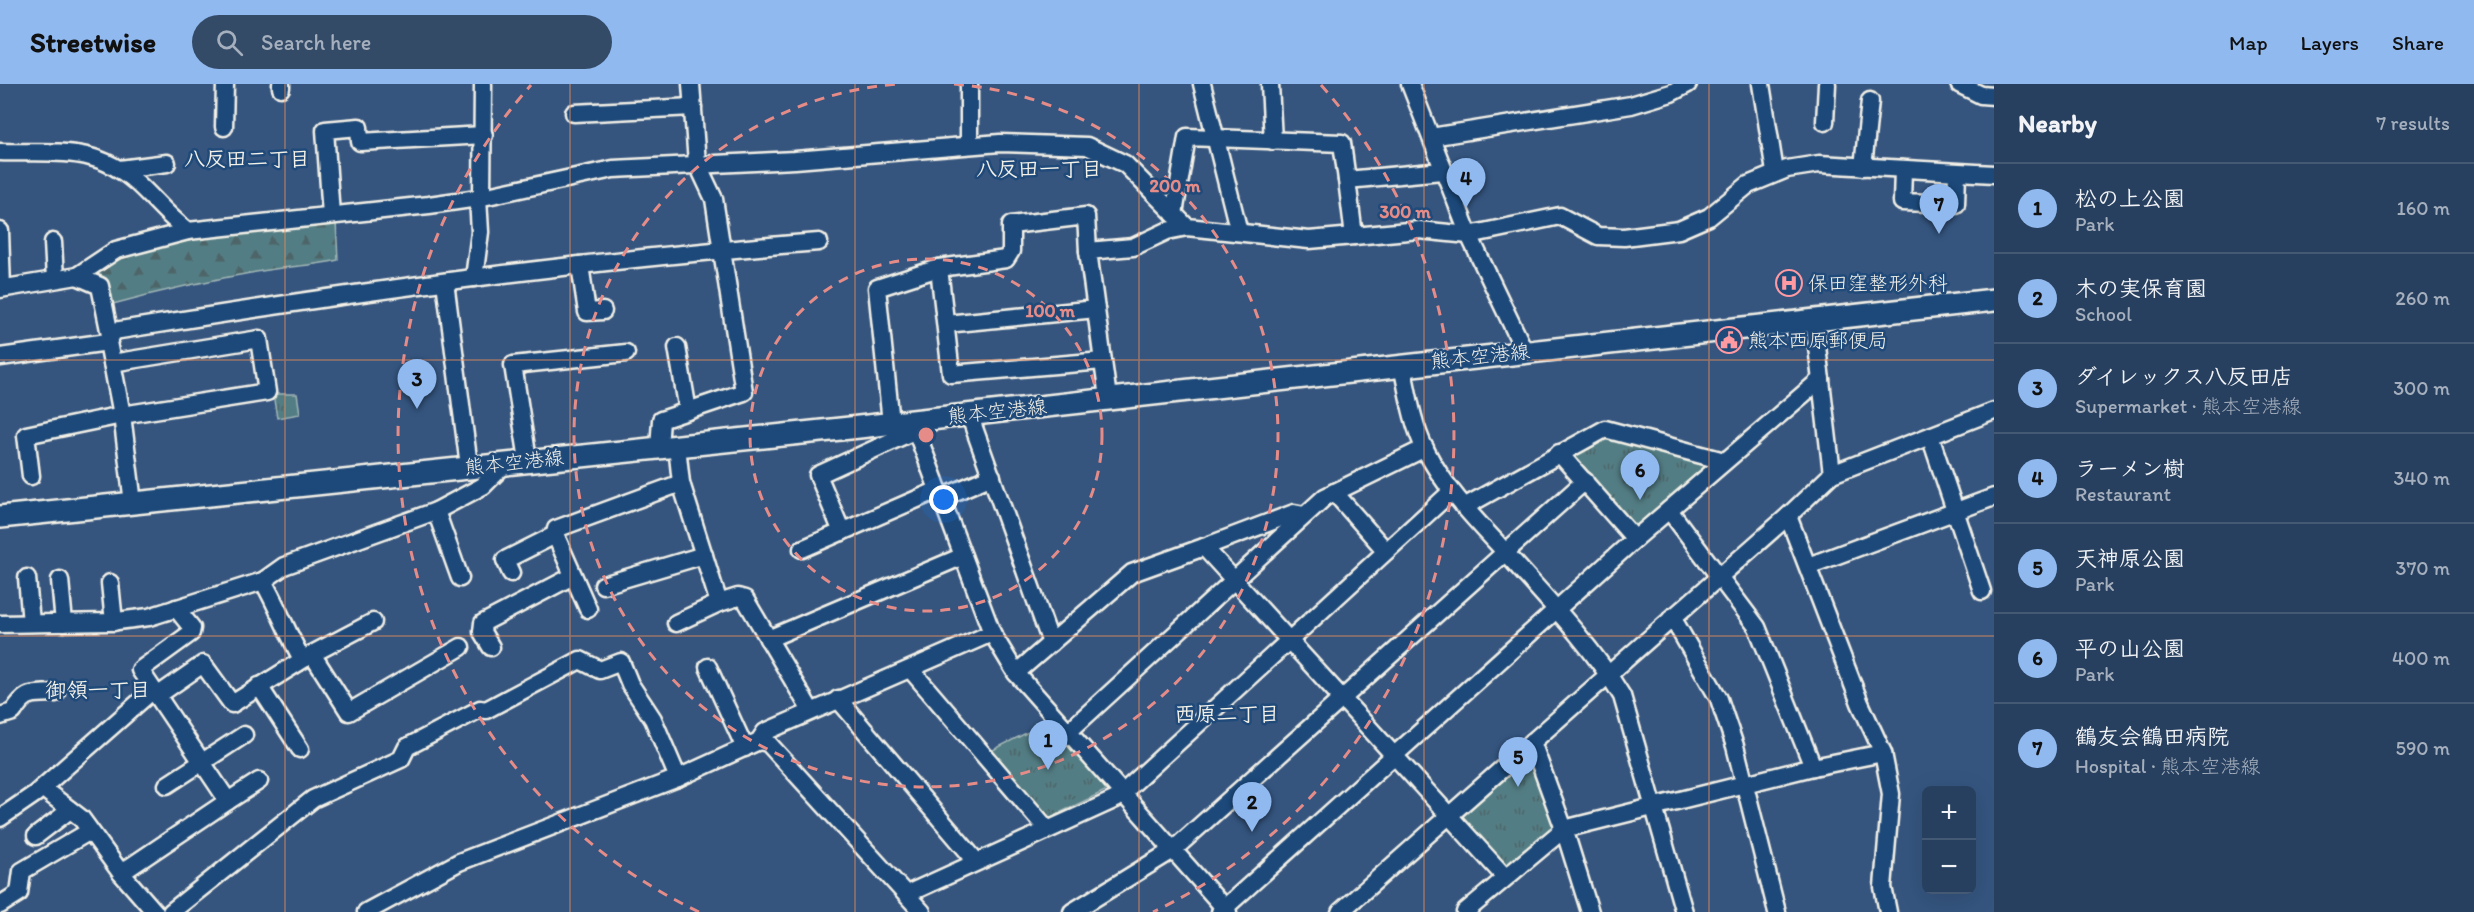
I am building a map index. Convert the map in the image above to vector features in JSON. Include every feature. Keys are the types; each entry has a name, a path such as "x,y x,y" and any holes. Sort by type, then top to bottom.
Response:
{"main road":[{"name":"熊本空港線","path":"0,517 891,423 914,425 969,414 1994,300"}],"street":[{"path":"224,127 225,84"},
{"path":"474,278 480,232 484,135 483,84"},
{"path":"691,84 697,164 714,199 744,392 660,421 719,603"},
{"path":"969,84 969,144"},
{"path":"1202,84 1239,232"},
{"path":"1269,84 1273,141"},
{"path":"1410,84 1442,171 1469,235 1525,352"},
{"path":"1431,137 1631,105 1671,93 1688,84"},
{"path":"1761,84 1775,172"},
{"path":"1825,122 1827,84"},
{"path":"1959,84 1981,94 1994,96"},
{"path":"1863,167 1870,101"},
{"path":"574,113 693,107"},
{"path":"330,215 325,130 359,127 360,142 484,135"},
{"path":"1174,214 1187,137 1342,143 1354,236"},
{"path":"0,231 1,288 77,276 116,250 188,231 480,197 613,169 795,160 969,144 1087,146 1125,164 1187,227"},
{"path":"0,152 85,154 102,159 120,169 188,231"},
{"path":"120,169 167,163"},
{"path":"1088,251 1133,247 1167,231 1187,227 1309,240 1419,230 1469,235 1560,216 1598,236 1624,237 1679,230 1709,217 1748,185 1775,172 1819,164 1994,174"},
{"path":"1903,169 1902,202 1956,204 1957,173"},
{"path":"1347,180 1442,171"},
{"path":"891,423 877,288 939,268 1006,259 1011,251 1011,225 1086,216 1088,251 1108,398"},
{"path":"53,242 55,279"},
{"path":"0,357 109,338 114,332 287,303 580,265 721,249 819,242"},
{"path":"580,265 587,312 603,311"},
{"path":"939,268 951,374 1103,361"},
{"path":"77,276 100,286 134,503"},
{"path":"445,282 469,466"},
{"path":"946,324 1096,309"},
{"path":"1814,321 1832,474"},
{"path":"31,476 26,435 122,415 267,392 259,339 112,363"},
{"path":"678,347 688,411"},
{"path":"528,460 513,365 626,353"},
{"path":"1402,365 1413,414 1425,448 1451,492 1557,610 1608,673 1622,696 1684,912"},
{"path":"842,532 818,475 914,425 992,633 1016,673 1225,911 1394,754 1635,539 1821,380"},
{"path":"1340,912 1672,616 1788,516 1832,474 1994,411"},
{"path":"969,414 1052,643"},
{"path":"1464,507 1599,431 1611,429 1724,461"},
{"path":"1930,436 1982,591"},
{"path":"1068,732 1304,514 1334,492 1425,448"},
{"path":"1559,453 1635,539"},
{"path":"0,624 114,622 149,617 263,581 284,566 436,511 483,486 506,463"},
{"path":"802,549 940,494 992,476"},
{"path":"1072,912 1173,850 1585,481"},
{"path":"588,609 555,535 556,529 681,483"},
{"path":"1334,492 1386,551"},
{"path":"907,894 1107,804 1451,492"},
{"path":"1808,566 1994,497"},
{"path":"1669,510 1757,627 1813,767"},
{"path":"436,511 460,578"},
{"path":"1016,673 1132,573 1294,513 1304,514"},
{"path":"1788,516 1860,703 1883,753 1892,794 1883,887 1887,912"},
{"path":"511,573 505,560 555,535"},
{"path":"1204,547 1505,877"},
{"path":"603,585 704,555"},
{"path":"768,639 963,556"},
{"path":"491,647 481,630 485,622 573,576"},
{"path":"27,578 31,623"},
{"path":"60,580 64,623"},
{"path":"263,581 278,607 284,627 349,712 461,647"},
{"path":"110,583 114,622"},
{"path":"676,623 719,603 742,597 811,711"},
{"path":"176,608 192,632 140,670 228,801"},
{"path":"1672,616 1719,699 1744,783 1777,912"},
{"path":"4,810 42,788 155,693 203,664 232,704 307,656 374,622"},
{"path":"366,912 459,862 678,778 752,744 765,732 992,633"},
{"path":"171,912 313,800 401,759 407,747 480,709 486,710 580,660 600,670 621,663 630,684 653,719 678,778"},
{"path":"708,667 752,744"},
{"path":"911,670 1047,830"},
{"path":"260,686 300,750"},
{"path":"0,716 13,712 19,701 26,696 56,693"},
{"path":"838,699 976,861"},
{"path":"167,785 244,735"},
{"path":"1532,742 1564,829 1590,912"},
{"path":"752,744 768,743 922,912"},
{"path":"1465,912 1564,829 1744,783 1883,753"},
{"path":"121,873 259,781"},
{"path":"42,788 70,810 90,831 121,873 155,912"},
{"path":"36,836 70,810"},
{"path":"0,905 19,893 22,871 90,831"}],"green space":[{"path":"336,222 338,260 330,262 232,276 109,305 91,274 123,253 170,241"},
{"path":"273,394 297,394 300,414 277,418"},
{"path":"1605,433 1712,464 1637,531 1568,451"},
{"path":"1048,722 1107,790 1049,818 989,752"},
{"path":"1527,757 1530,757 1555,827 1507,869 1461,818"}],"place":[{"name":"ラーメン樹","path":"1466,208"},
{"name":"鶴友会鶴田病院","path":"1939,234"},
{"name":"保田窪整形外科","path":"1789,283"},
{"name":"熊本西原郵便局","path":"1729,340"},
{"name":"ダイレックス八反田店","path":"417,409"},
{"name":"平の山公園","path":"1640,500"},
{"name":"松の上公園","path":"1048,770"},
{"name":"天神原公園","path":"1518,787"},
{"name":"木の実保育園","path":"1252,832"}],"district":[{"name":"八反田二丁目","path":"247,159"},
{"name":"八反田一丁目","path":"1039,169"},
{"name":"御領一丁目","path":"98,690"},
{"name":"西原二丁目","path":"1227,714"}]}
